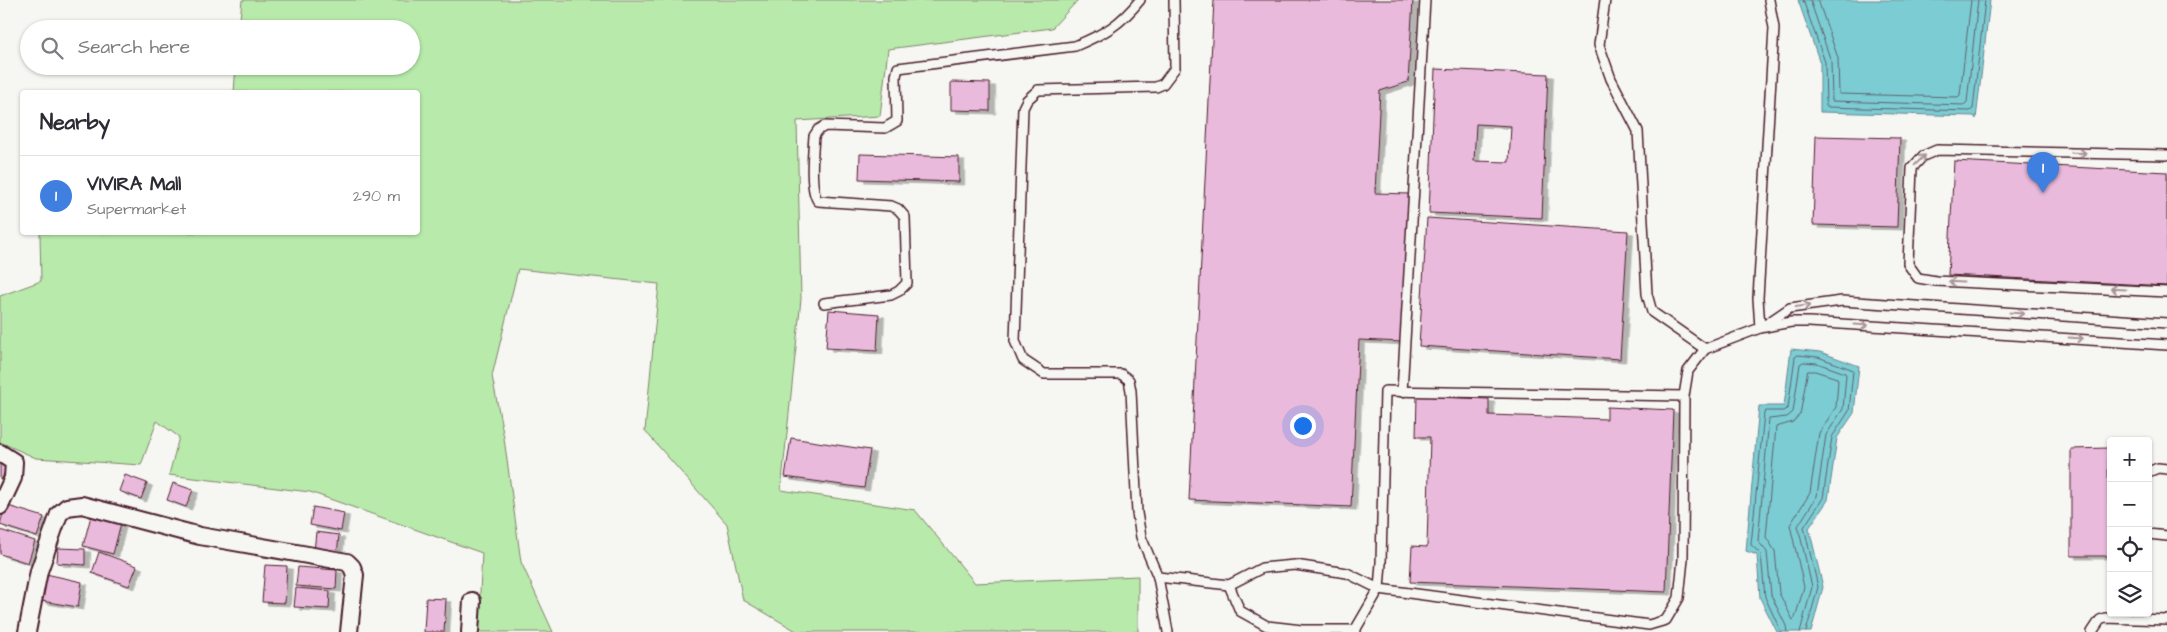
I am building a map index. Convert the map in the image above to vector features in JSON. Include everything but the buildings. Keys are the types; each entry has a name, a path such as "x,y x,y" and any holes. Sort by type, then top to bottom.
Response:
{"street":[{"path":"0,453 14,462 12,478 0,506"},
{"path":"28,632 39,570 59,514 67,507 82,506 200,536 347,562 352,567 355,575 349,632"},
{"path":"470,632 472,601"}],"lane":[{"path":"824,303 892,296 907,283 905,217 898,209 891,206 818,201 814,196 813,187 814,136 818,130 825,126 885,128 892,125 897,121 896,76 898,68 1075,46 1097,36 1125,19 1140,0"},
{"path":"1168,632 1158,577 1142,537 1137,513 1129,380 1121,374 1044,374 1023,360 1015,340 1024,108 1027,100 1038,90 1156,87 1163,84 1175,68 1174,0"},
{"path":"1402,392 1425,0"},
{"path":"1605,0 1599,45 1612,79 1638,130 1647,294 1652,312 1705,349"},
{"path":"1760,328 1758,298 1774,28 1769,0"},
{"path":"2167,155 1937,150 1923,156 1912,168 1908,264 1918,278 1936,282 2167,292"},
{"path":"1760,328 1790,308 1842,300 2167,324"},
{"path":"1158,577 1229,585 1262,568 1294,565 1347,574 1379,589 1649,625 1666,620 1679,598 1683,560 1684,396 1688,371 1705,349 1760,328 1791,322 2167,344"},
{"path":"1229,585 1240,611 1267,626 1302,630 1355,631 1379,589 1382,563 1385,391 1684,396"},
{"path":"2152,470 2158,468 2167,469"},
{"path":"2152,534 2167,536"},
{"path":"2092,632 2100,620 2126,617"},
{"path":"2152,617 2167,620"}],"green space":[{"path":"242,0 1078,0 1052,28 888,49 880,116 797,121 801,299 781,490 915,510 975,583 1138,576 1138,632 798,632 743,600 727,524 645,431 659,284 518,269 492,376 504,438 521,562 553,632 478,632 482,553 310,492 169,475 179,437 157,421 141,465 36,458 0,442 0,296 41,281 40,235 420,235 420,90 234,90 235,75 420,75 420,20 240,20"}],"water":[{"path":"1798,0 1990,0 1976,119 1974,116 1820,112 1820,63"},
{"path":"1791,349 1820,352 1859,366 1854,413 1837,438 1828,500 1809,528 1823,587 1811,632 1777,632 1760,598 1757,555 1746,551 1759,406 1784,406"}],"place":[{"name":"VIVIRA Mall","path":"2043,193"}]}
